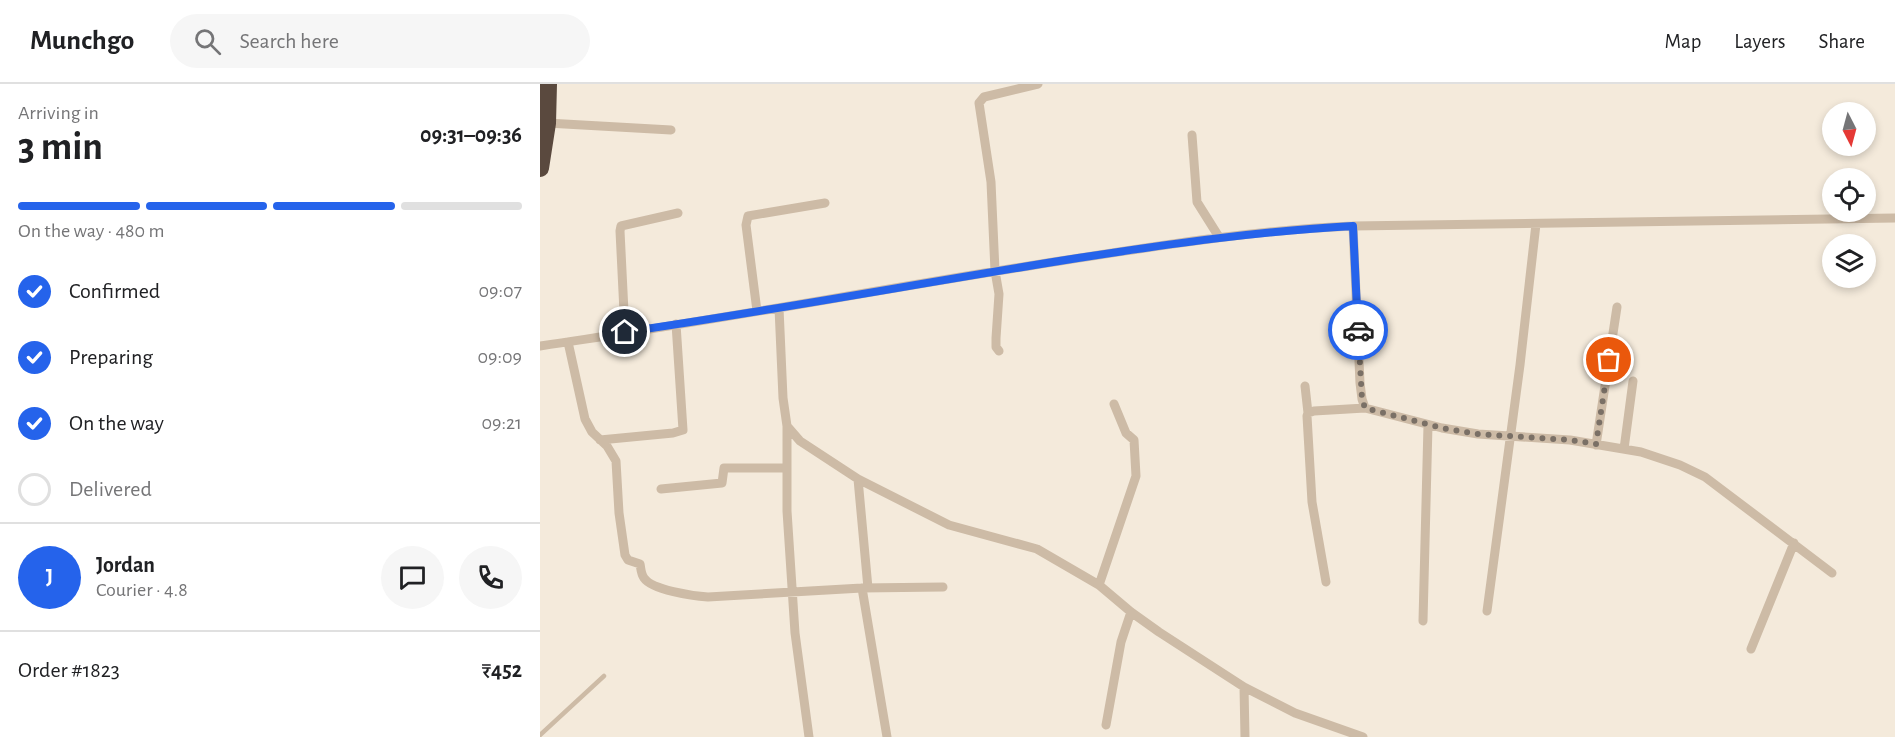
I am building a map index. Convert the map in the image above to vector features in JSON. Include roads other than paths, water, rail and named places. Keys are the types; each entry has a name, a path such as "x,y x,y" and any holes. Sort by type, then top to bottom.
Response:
{"highway":[{"path":"540,168 547,123 548,84"}],"street":[{"path":"999,351 996,347 999,294 995,271 992,182 979,103 984,97 1038,84"},
{"path":"547,123 671,130"},
{"path":"1192,135 1197,202 1219,237"},
{"path":"757,311 746,225 748,216 825,203"},
{"path":"625,332 621,226 678,213"},
{"path":"540,346 995,271 1294,228 1895,219"},
{"path":"1487,611 1536,224"},
{"path":"1353,226 1360,383 1365,408"},
{"path":"1596,444 1617,307"},
{"path":"779,308 783,398 787,426 787,511 792,591 795,633 809,737"},
{"path":"600,440 683,430 676,324"},
{"path":"568,342 585,419 592,432 616,461 619,513 625,555 628,560 640,564 645,580 673,592 696,596 865,588 943,587"},
{"path":"1624,449 1633,381"},
{"path":"1305,386 1312,502 1326,582"},
{"path":"1099,585 1136,476 1134,440 1124,430 1114,404"},
{"path":"1308,412 1365,408 1428,425 1478,434 1570,440 1641,452 1680,465 1705,477 1832,573"},
{"path":"1423,621 1428,425"},
{"path":"787,426 800,441 858,479 955,528 1037,549 1099,585 1131,612 1244,687 1295,713 1363,737"},
{"path":"661,489 723,483 724,468 787,468"},
{"path":"858,479 865,588 887,737"},
{"path":"1751,649 1794,543"},
{"path":"1106,725 1118,653 1131,612"},
{"path":"1244,687 1245,737"}],"lane":[{"path":"540,735 604,676"}]}
